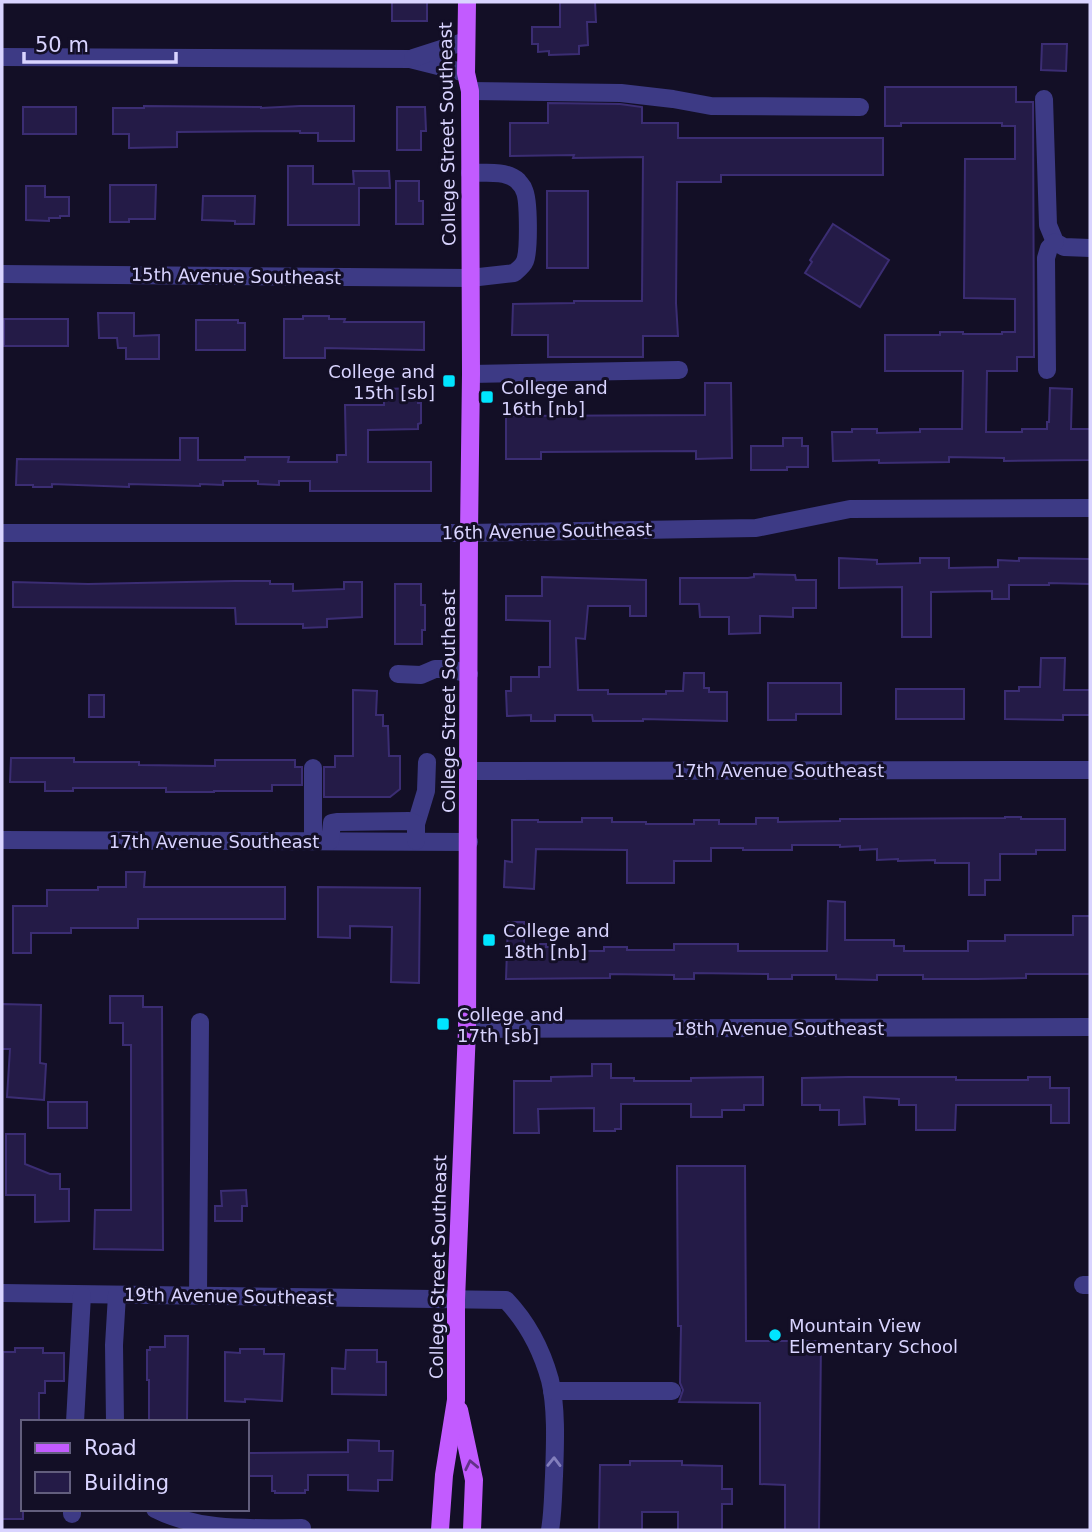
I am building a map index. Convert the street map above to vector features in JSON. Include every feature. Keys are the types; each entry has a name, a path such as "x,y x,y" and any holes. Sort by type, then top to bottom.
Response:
{"main road":[{"name":"College Street Southeast","path":"440,1530 444,1475 456,1400 456,1300 467,1029 471,374 467,2"},
{"name":"College Street Southeast","path":"456,1400 474,1480 472,1530"}],"street":[{"path":"2,57 410,59 466,41"},
{"path":"410,59 468,82 621,93 711,106 860,107"},
{"path":"1044,99 1048,225 1055,242 1064,247 1082,248"},
{"name":"15th Avenue Southeast","path":"2,274 470,278 514,273 520,269 527,253 525,190 516,180 505,174 470,173"},
{"path":"1047,370 1046,258 1049,248 1055,242"},
{"path":"471,374 680,370"},
{"name":"16th Avenue Southeast","path":"2,533 469,533 756,528 850,509 1090,508"},
{"path":"398,674 421,675 435,669 450,669 469,674"},
{"path":"416,833 426,791 427,762"},
{"path":"313,768 322,841"},
{"name":"17th Avenue Southeast","path":"469,771 1090,770"},
{"name":"17th Avenue Southeast","path":"2,840 322,841 416,833 469,842"},
{"path":"198,1296 200,1022"},
{"name":"18th Avenue Southeast","path":"467,1029 1090,1027"},
{"name":"19th Avenue Southeast","path":"2,1293 506,1300 520,1314 538,1347 552,1391"},
{"path":"75,1420 82,1294"},
{"path":"115,1420 114,1345 117,1295"},
{"path":"550,1530 554,1459 552,1391 672,1391"},
{"path":"159,1511 171,1518 214,1528 302,1528"}],"building":[{"path":"392,2 427,2 427,21 392,21"},
{"path":"560,2 595,2 596,22 587,22 588,45 579,46 579,54 549,55 549,51 538,52 538,44 532,44 532,27 560,27"},
{"path":"1042,44 1067,44 1066,71 1041,70"},
{"path":"885,87 1016,87 1016,102 1033,102 1034,357 1017,357 1017,371 987,371 986,432 1047,429 1050,388 1072,389 1071,429 1090,429 1090,460 1004,461 1004,458 949,457 949,462 833,461 832,432 852,432 852,429 877,429 877,433 962,429 963,371 885,371 885,335 1015,332 1015,299 964,298 965,159 1015,159 1015,126 1002,126 1002,123 901,123 901,126 885,126"},
{"path":"548,103 642,107 642,123 678,123 678,138 883,138 883,175 721,175 721,182 677,182 678,336 643,336 643,357 548,357 548,335 512,335 513,304 642,301 643,157 510,156 510,123 548,123"},
{"path":"354,106 354,141 318,141 318,133 300,131 177,132 177,147 129,148 129,134 113,134 113,108"},
{"path":"23,107 76,107 76,134 23,134"},
{"path":"397,107 425,107 426,131 421,131 421,150 397,150"},
{"path":"288,166 313,166 313,184 354,184 353,171 389,171 390,188 359,188 359,225 288,225"},
{"path":"396,181 419,181 419,201 423,201 423,224 396,224"},
{"path":"110,185 156,185 155,219 110,222"},
{"path":"26,186 45,186 45,197 69,197 69,216 49,218 49,221 26,220"},
{"path":"547,191 588,191 588,268 547,268"},
{"path":"203,196 255,196 254,224 202,220"},
{"path":"833,224 889,260 860,307 805,273 812,262 810,260"},
{"path":"98,313 134,313 134,336 159,335 159,359 126,359 126,348 118,348 117,338 99,338"},
{"path":"303,316 329,316 329,319 345,319 344,322 424,322 424,350 325,348 325,358 284,358 284,319 303,319"},
{"path":"4,319 68,319 68,346 4,346"},
{"path":"196,320 238,320 238,323 245,323 245,350 196,350"},
{"path":"705,383 731,383 732,458 696,459 696,451 541,452 541,459 506,459 506,416 705,415"},
{"path":"418,388 421,423 418,424 418,429 368,430 368,462 431,462 431,491 310,491 310,481 279,481 279,485 258,484 258,481 223,481 223,485 200,486 16,485 17,459 180,460 180,438 198,438 198,460 289,457 288,462 337,462 337,455 346,455 345,405 384,405 384,389"},
{"path":"783,438 802,438 802,446 808,446 808,467 751,470 751,446 783,446"},
{"path":"839,558 877,560 877,564 920,563 920,558 949,558 949,568 998,567 998,560 1019,561 1019,558 1090,559 1090,584 1009,585 1009,599 992,599 992,591 931,592 931,637 902,637 902,587 839,588"},
{"path":"754,574 795,575 796,580 816,580 816,608 793,608 793,617 760,616 760,633 729,634 729,617 700,617 699,604 680,604 680,578 748,578 754,577"},
{"path":"542,577 646,580 646,616 630,616 630,606 588,606 585,639 576,638 578,690 608,690 608,694 666,694 666,691 683,691 684,673 704,673 704,688 709,688 709,692 727,692 727,721 593,721 592,715 555,715 555,721 531,721 531,715 507,716 506,691 511,691 511,677 539,677 539,667 550,667 550,621 506,620 506,596 542,596"},
{"path":"235,581 293,584 293,591 344,589 344,582 362,582 362,617 327,619 327,627 303,628 303,624 236,624 235,608 13,607 13,582 88,584"},
{"path":"395,584 421,584 421,605 425,605 422,644 395,644"},
{"path":"1041,658 1065,658 1064,690 1090,690 1090,715 1063,715 1063,720 1005,719 1005,691 1019,691 1019,687 1040,687"},
{"path":"768,683 841,683 841,714 796,714 796,720 768,720"},
{"path":"896,689 964,689 964,719 896,719"},
{"path":"353,690 377,691 376,715 383,715 383,726 388,726 389,756 400,756 400,789 390,797 324,797 324,767 335,767 335,756 353,756"},
{"path":"89,695 104,695 104,717 89,717"},
{"path":"11,758 74,758 74,762 215,766 215,760 295,760 295,767 302,767 302,785 272,785 272,791 166,792 166,788 73,788 73,791 45,791 45,782 10,782"},
{"path":"1005,817 1065,819 1065,850 1036,850 1036,854 1000,854 1000,880 985,880 985,895 969,895 969,863 877,860 877,849 860,850 860,846 840,845 792,845 792,850 711,848 711,861 674,861 674,883 627,883 627,850 536,849 534,889 504,887 505,861 512,862 512,820 582,822 582,818 612,818 612,822 646,824 694,824 694,820 719,820 719,824 756,824 756,818 778,818 778,822"},
{"path":"126,872 145,872 144,887 285,887 285,919 138,919 138,928 71,928 71,933 31,933 31,953 13,953 13,906 47,906 47,890 126,887"},
{"path":"318,887 420,888 419,983 391,982 392,927 350,926 350,938 318,937"},
{"path":"828,901 845,902 845,940 894,940 894,946 904,946 904,951 968,951 968,941 1005,941 1005,935 1073,935 1073,916 1090,916 1090,974 1026,974 1026,978 977,979 923,979 923,975 877,975 877,980 836,979 836,975 792,975 792,979 768,979 768,974 694,973 694,979 674,979 674,975 610,974 610,978 506,979 508,922 524,922 524,944 568,947 568,951 604,951 604,947 674,950 674,944 738,944 738,951 827,951"},
{"path":"110,996 143,996 143,1007 162,1007 163,1250 94,1249 95,1210 131,1210 131,1045 123,1045 123,1023 110,1023"},
{"path":"2,1004 41,1005 40,1063 46,1064 44,1100 7,1097 10,1049 2,1049"},
{"path":"592,1064 611,1064 611,1078 634,1078 634,1081 763,1077 763,1105 744,1105 744,1110 722,1110 722,1117 691,1117 691,1104 621,1104 621,1129 615,1131 594,1131 594,1108 538,1109 539,1133 514,1133 514,1081 551,1081 551,1077 592,1076"},
{"path":"1028,1077 1050,1077 1050,1088 1069,1088 1069,1123 1051,1123 1051,1105 956,1105 955,1130 916,1130 916,1105 899,1105 899,1099 864,1097 865,1124 839,1125 839,1110 820,1110 820,1105 802,1105 802,1078 1028,1080"},
{"path":"48,1102 87,1102 87,1128 48,1128"},
{"path":"6,1134 25,1134 25,1164 50,1174 60,1174 60,1189 69,1189 69,1221 35,1222 35,1195 6,1195"},
{"path":"677,1166 745,1166 746,1341 821,1341 819,1530 785,1530 785,1485 760,1484 760,1403 679,1402 683,1390 680,1383 681,1326 678,1326"},
{"path":"246,1190 247,1206 242,1206 242,1221 215,1221 215,1206 222,1206 221,1191"},
{"path":"165,1336 188,1336 187,1420 149,1420 147,1350 150,1350 150,1347 165,1347"},
{"path":"15,1348 43,1348 43,1353 64,1353 64,1381 45,1381 45,1393 39,1393 39,1420 21,1420 23,1519 2,1519 3,1352 15,1352"},
{"path":"240,1349 264,1349 264,1354 284,1354 282,1401 225,1401 225,1352 240,1353"},
{"path":"346,1350 377,1350 377,1362 386,1362 386,1395 332,1394 332,1368 345,1369"},
{"path":"348,1440 379,1441 379,1451 393,1451 392,1480 378,1480 378,1491 348,1490 348,1475 308,1475 308,1490 305,1490 305,1493 275,1493 272,1491 272,1476 248,1476 248,1453 348,1452"},
{"path":"630,1461 682,1461 682,1465 722,1466 722,1489 732,1489 732,1504 722,1504 722,1530 678,1530 678,1512 642,1512 642,1530 599,1530 600,1465 630,1465"}],"place":[{"name":"College and 15th [sb]","path":"449,381"},
{"name":"College and 16th [nb]","path":"487,397"},
{"name":"College and 18th [nb]","path":"489,940"},
{"name":"College and 17th [sb]","path":"443,1024"},
{"name":"Mountain View Elementary School","path":"775,1335"}]}
